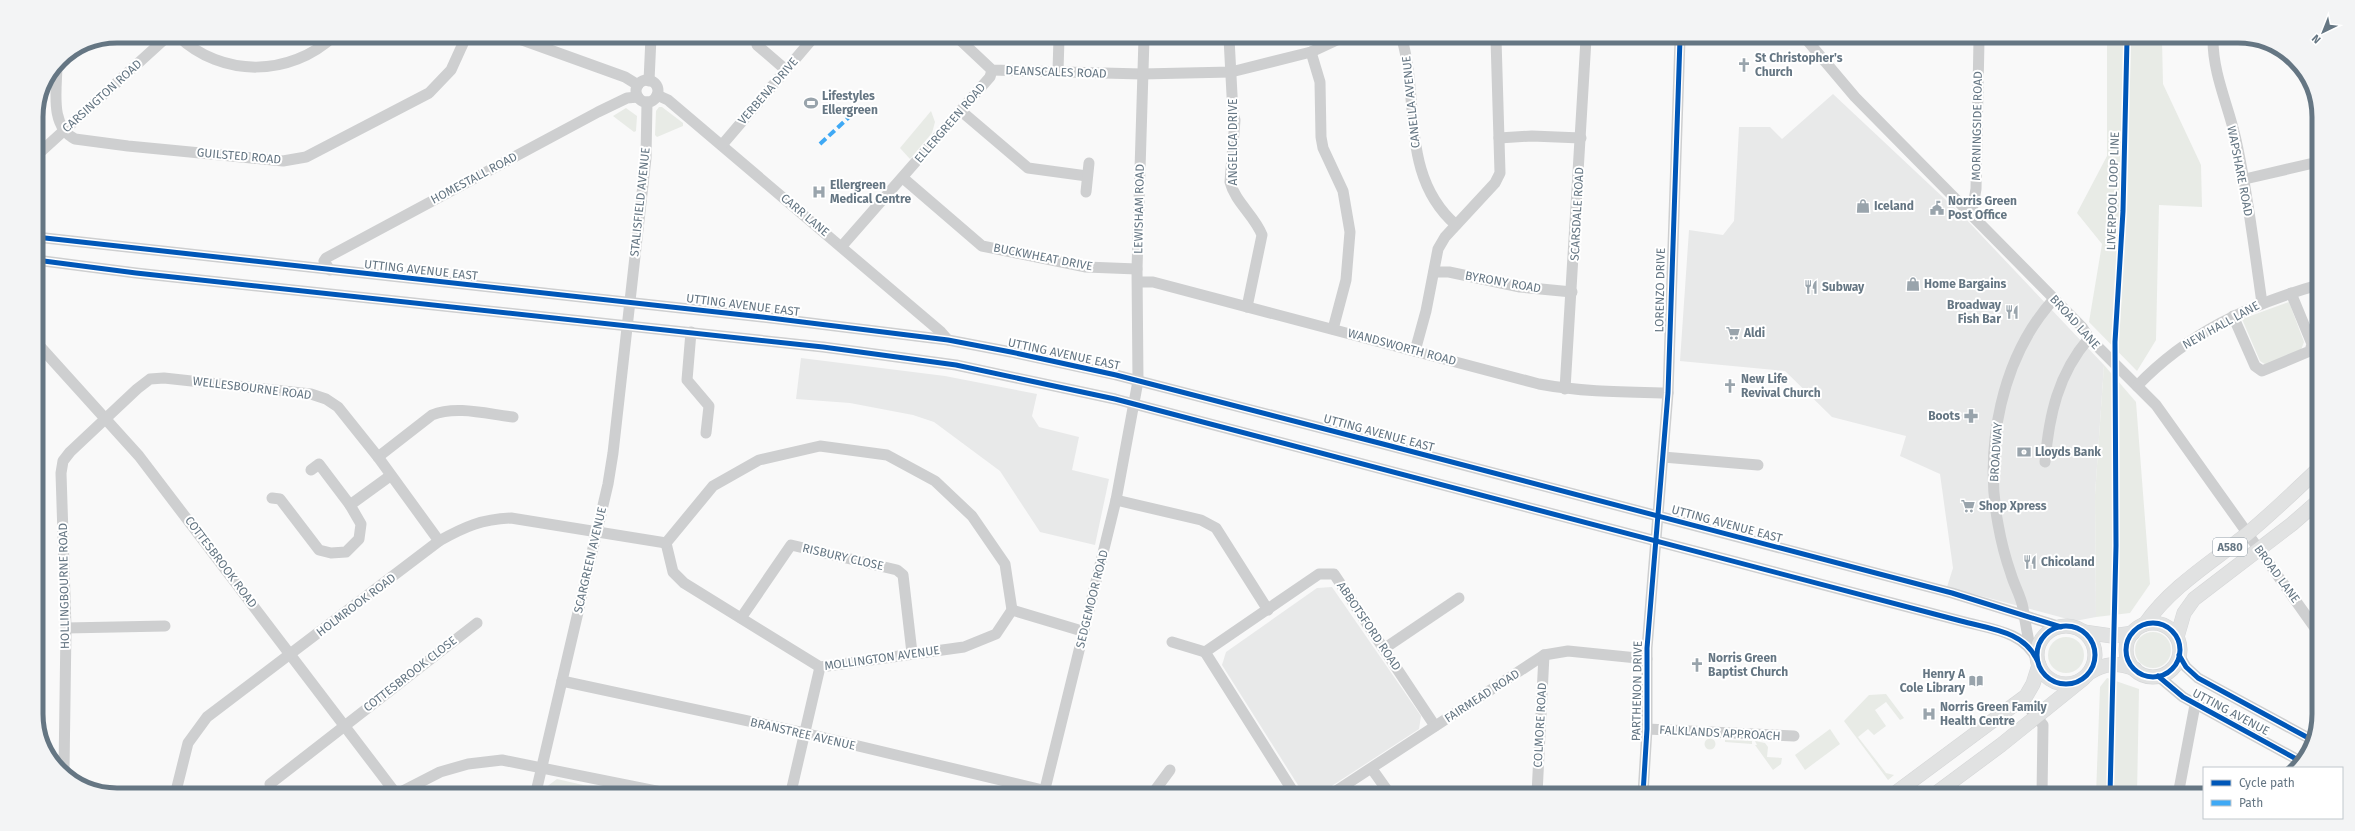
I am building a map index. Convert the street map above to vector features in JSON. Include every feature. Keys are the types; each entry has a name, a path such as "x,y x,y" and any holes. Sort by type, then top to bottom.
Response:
{"main road":[{"name":"A580","path":"2062,626 2075,628 2084,632 2112,636 2133,633 2145,624 2157,607 2173,590 2247,534 2312,475"},
{"name":"A580","path":"2179,655 2176,637 2184,613 2194,599 2259,550 2312,506"},
{"path":"2145,624 2163,625 2176,637"},
{"path":"1902,788 2022,699 2033,684 2038,663 2038,649 2041,640 2048,633 2062,626"},
{"path":"2038,663 2044,675 2060,684 2069,684 2086,676 2094,662 2094,649 2089,637 2084,632"},
{"path":"2133,633 2126,647 2127,655 2135,669"},
{"path":"1950,788 2086,676 2104,664 2112,663 2135,669 2149,676 2158,676 2172,669 2179,655"},
{"path":"1934,764 1948,788"}],"street":[{"name":"CARSINGTON ROAD","path":"43,150 160,43"},
{"path":"187,43 202,55 226,64 253,68 281,65 304,58 324,43"},
{"name":"GUILSTED ROAD","path":"65,131 75,139 128,146 283,161 306,157 429,92 450,70 463,43"},
{"path":"531,43 625,77 638,86 642,81 648,81 655,84 657,95 653,100 642,100"},
{"path":"648,81 651,43"},
{"path":"756,43 786,70"},
{"name":"VERBENA DRIVE","path":"722,145 809,43"},
{"name":"DEANSCALES ROAD","path":"963,43 992,70 1142,74 1231,72 1312,52 1331,43"},
{"path":"1058,71 1059,43"},
{"name":"LEWISHAM ROAD","path":"1134,404 1138,381 1139,282 1137,269 1144,43"},
{"name":"ANGELICA DRIVE","path":"1230,43 1233,114 1235,120 1230,182 1232,190 1258,225 1262,235 1247,307"},
{"name":"CANELLA AVENUE","path":"1403,43 1407,57 1417,155 1434,201 1441,211 1456,225"},
{"path":"1415,351 1438,249 1456,225 1495,183 1500,173 1496,43"},
{"name":"SCARSDALE ROAD","path":"1565,389 1586,43"},
{"name":"LORENZO DRIVE","path":"1656,540 1668,393 1680,43"},
{"name":"BROAD LANE","path":"1809,43 1854,97 1970,212 2082,327 2089,338 2156,405 2312,624"},
{"name":"MORNINGSIDE ROAD","path":"1970,212 1973,206 1976,188 1979,43"},
{"name":"WAPSHARE ROAD","path":"2213,43 2221,90 2235,137 2245,179 2262,303"},
{"path":"1312,52 1320,82 1321,137 1323,148 1343,191 1350,232 1346,280 1333,329"},
{"name":"ELLERGREEN ROAD","path":"842,246 990,76 992,70"},
{"path":"57,74 57,111 59,123 65,131"},
{"name":"STALISFIELD AVENUE","path":"627,325 646,158 642,100 636,91 638,86"},
{"name":"CARR LANE","path":"657,95 668,100 842,246 941,332 948,340"},
{"name":"HOMESTALL ROAD","path":"330,270 324,261 326,258 598,112 627,98 642,100"},
{"path":"960,111 1028,168 1087,176"},
{"path":"1499,138 1532,136 1581,138"},
{"path":"1086,192 1089,163"},
{"path":"2245,179 2312,163"},
{"name":"BUCKWHEAT DRIVE","path":"902,178 982,246 1086,267 1137,269"},
{"name":"UTTING AVENUE EAST","path":"43,238 630,302 948,340 1011,352 1138,381 1659,516 2023,614 2062,626"},
{"path":"43,261 136,273 823,346 956,365 1034,380 1134,404 1656,540 2012,635 2030,646 2038,663"},
{"name":"BYRONY ROAD","path":"1434,272 1449,272 1520,287 1572,292"},
{"name":"WANDSWORTH ROAD","path":"1139,282 1153,282 1565,389 1668,393"},
{"name":"NEW HALL LANE","path":"2137,386 2160,362 2183,345 2234,316 2262,303 2312,287"},
{"path":"2234,316 2255,366 2262,371 2310,351 2312,344 2291,293"},
{"name":"BROADWAY","path":"2030,646 2023,614 2023,607 2011,574 1998,523 1994,487 1994,446 2002,405 2010,377 2029,337 2043,313 2054,299"},
{"name":"SCARGREEN AVENUE","path":"537,788 613,453 627,325"},
{"path":"691,332 687,380 710,406 706,433"},
{"path":"2045,462 2051,415 2060,383 2068,367 2089,338"},
{"name":"COTTESBROOK ROAD","path":"43,350 139,456 392,788"},
{"name":"WELLESBOURNE ROAD","path":"106,418 150,379 311,394 326,399 338,407 378,457 390,476 439,541"},
{"name":"SEDGEMOOR ROAD","path":"1049,788 1082,631 1116,500 1134,404"},
{"path":"378,457 432,415 441,411 513,417"},
{"name":"HOLLINGBOURNE ROAD","path":"64,765 66,628 61,472 63,461 70,452 106,418"},
{"path":"596,531 666,543 713,486 760,460 820,446 887,455 935,481 972,516 1005,564 1012,610 1082,631"},
{"path":"1663,457 1758,465"},
{"path":"272,498 280,499 319,550 331,553 346,552 359,539 361,524 350,505 319,464 311,470"},
{"path":"350,505 390,476"},
{"path":"1116,500 1201,520 1216,528 1268,610"},
{"name":"HOLMROOK ROAD","path":"177,788 188,742 207,717 439,541 464,527 492,519 511,518 596,531"},
{"name":"PARTHENON DRIVE","path":"1643,788 1647,729 1647,659 1656,540"},
{"name":"MOLLINGTON AVENUE","path":"666,543 674,572 684,584 820,667 912,653 964,647 996,634 1012,610"},
{"name":"RISBURY CLOSE","path":"741,618 791,545 897,570 903,575 912,653"},
{"name":"ABBOTSFORD ROAD","path":"1205,652 1319,574 1334,574 1385,648 1435,726"},
{"path":"1385,648 1459,598"},
{"name":"COTTESBROOK CLOSE","path":"270,784 476,622"},
{"path":"66,628 165,626"},
{"path":"1172,642 1205,652 1291,788"},
{"name":"FAIRMEAD ROAD","path":"1341,788 1544,656 1568,651 1647,659"},
{"name":"UTTING AVENUE","path":"2179,655 2186,667 2198,678 2308,738"},
{"name":"COLMORE ROAD","path":"1537,788 1544,656"},
{"path":"792,788 820,667"},
{"name":"UTTING AVENUE","path":"2158,676 2174,692 2195,705 2296,759"},
{"name":"BRANSTREE AVENUE","path":"562,681 804,733 1031,788"},
{"path":"2022,699 2042,721 2044,729 2042,788"},
{"path":"2179,788 2195,705"},
{"name":"FALKLANDS APPROACH","path":"1647,729 1794,736"},
{"path":"410,788 440,772 468,764 502,760 642,788"},
{"path":"1372,769 1385,788"},
{"path":"1157,788 1170,770"}],"shaded area":[{"path":"2107,43 2162,43 2163,84 2201,165 2202,207 2159,205 2156,340 2137,371 2089,322 2102,244 2077,213 2107,156"},
{"path":"1833,94 1963,216 2104,365 2095,495 2096,617 2075,621 1947,587 1953,568 1940,474 1900,456 1906,436 1832,417 1785,371 1680,361 1689,230 1723,235 1734,221 1739,127 1770,127 1782,139"},
{"path":"659,107 662,107 683,123 683,126 657,137 655,135 656,111"},
{"path":"626,108 637,116 636,131 634,132 613,116"},
{"path":"931,111 935,122 932,133 910,159 900,148"},
{"path":"2289,302 2304,342 2301,350 2266,365 2260,361 2242,319"},
{"path":"801,358 945,376 1037,394 1032,416 1039,427 1079,437 1072,470 1109,479 1095,545 1040,532 1000,471 934,422 913,415 850,403 796,399"},
{"path":"2104,365 2136,402 2150,584 2130,613 2096,617 2095,495"},
{"path":"1332,587 1421,716 1419,729 1329,788 1300,788 1222,665 1226,652 1317,588"},
{"path":"2153,632 2163,635 2168,640 2171,650 2168,660 2163,665 2153,668 2143,665 2138,660 2135,650 2138,640 2143,635"},
{"path":"2066,637 2076,640 2081,645 2084,655 2081,665 2076,670 2066,673 2056,670 2051,665 2048,655 2051,645 2056,640"},
{"path":"2107,678 2139,689 2137,788 2096,788 2100,687"},
{"path":"1886,694 1904,718 1900,720 1886,702 1875,710 1886,726 1874,735 1868,729 1858,737 1886,773 1894,775 1888,780 1844,721 1869,695"},
{"path":"1830,729 1840,744 1805,770 1795,755"},
{"path":"1708,739 1712,739 1714,740 1714,748 1708,749 1705,746 1705,742"},
{"path":"1725,740 1752,741 1752,744 1725,742"},
{"path":"1755,741 1765,743 1768,747 1767,757 1782,758 1781,764 1773,770 1755,745 1757,745"},
{"path":"557,779 596,788 545,788"}],"marked path":[{"path":"820,144 860,107"}],"cycle path":[{"path":"1643,788 1647,729 1647,648 1668,393 1680,43"},
{"name":"LIVERPOOL LOOP LINE","path":"2110,788 2116,546 2115,342 2123,211 2127,43"},
{"path":"43,238 762,317 948,340 1011,352 1116,375 1952,593 2061,627"},
{"path":"43,261 136,273 823,347 956,365 1115,399 1994,629 2015,637 2024,643 2031,650 2037,660"},
{"path":"2153,623 2168,628 2172,631 2175,635 2180,650 2175,665 2172,669 2168,672 2153,677 2138,672 2134,669 2131,665 2126,650 2131,635 2134,631 2138,628 2153,623"},
{"path":"2066,626 2077,628 2090,639 2093,644 2095,655 2093,666 2082,679 2077,682 2066,684 2055,682 2042,671 2039,666 2037,655 2039,644 2050,631 2055,628 2066,626"},
{"path":"2179,655 2186,667 2198,678 2308,738"},
{"path":"2158,676 2183,697 2296,759"}],"place":[{"name":"St Christopher's Church","path":"1744,65"},
{"name":"Lifestyles Ellergreen","path":"811,103"},
{"name":"Ellergreen Medical Centre","path":"819,192"},
{"name":"Iceland","path":"1863,206"},
{"name":"Norris Green Post Office","path":"1937,208"},
{"name":"Home Bargains","path":"1913,284"},
{"name":"Subway","path":"1811,287"},
{"name":"Broadway Fish Bar","path":"2012,312"},
{"name":"Aldi","path":"1733,333"},
{"name":"New Life Revival Church","path":"1730,386"},
{"name":"Boots","path":"1971,416"},
{"name":"Lloyds Bank","path":"2024,452"},
{"name":"Shop Xpress","path":"1968,506"},
{"name":"Chicoland","path":"2030,562"},
{"name":"Norris Green Baptist Church","path":"1697,665"},
{"name":"Henry A Cole Library","path":"1976,681"},
{"name":"Norris Green Family Health Centre","path":"1929,714"}]}
